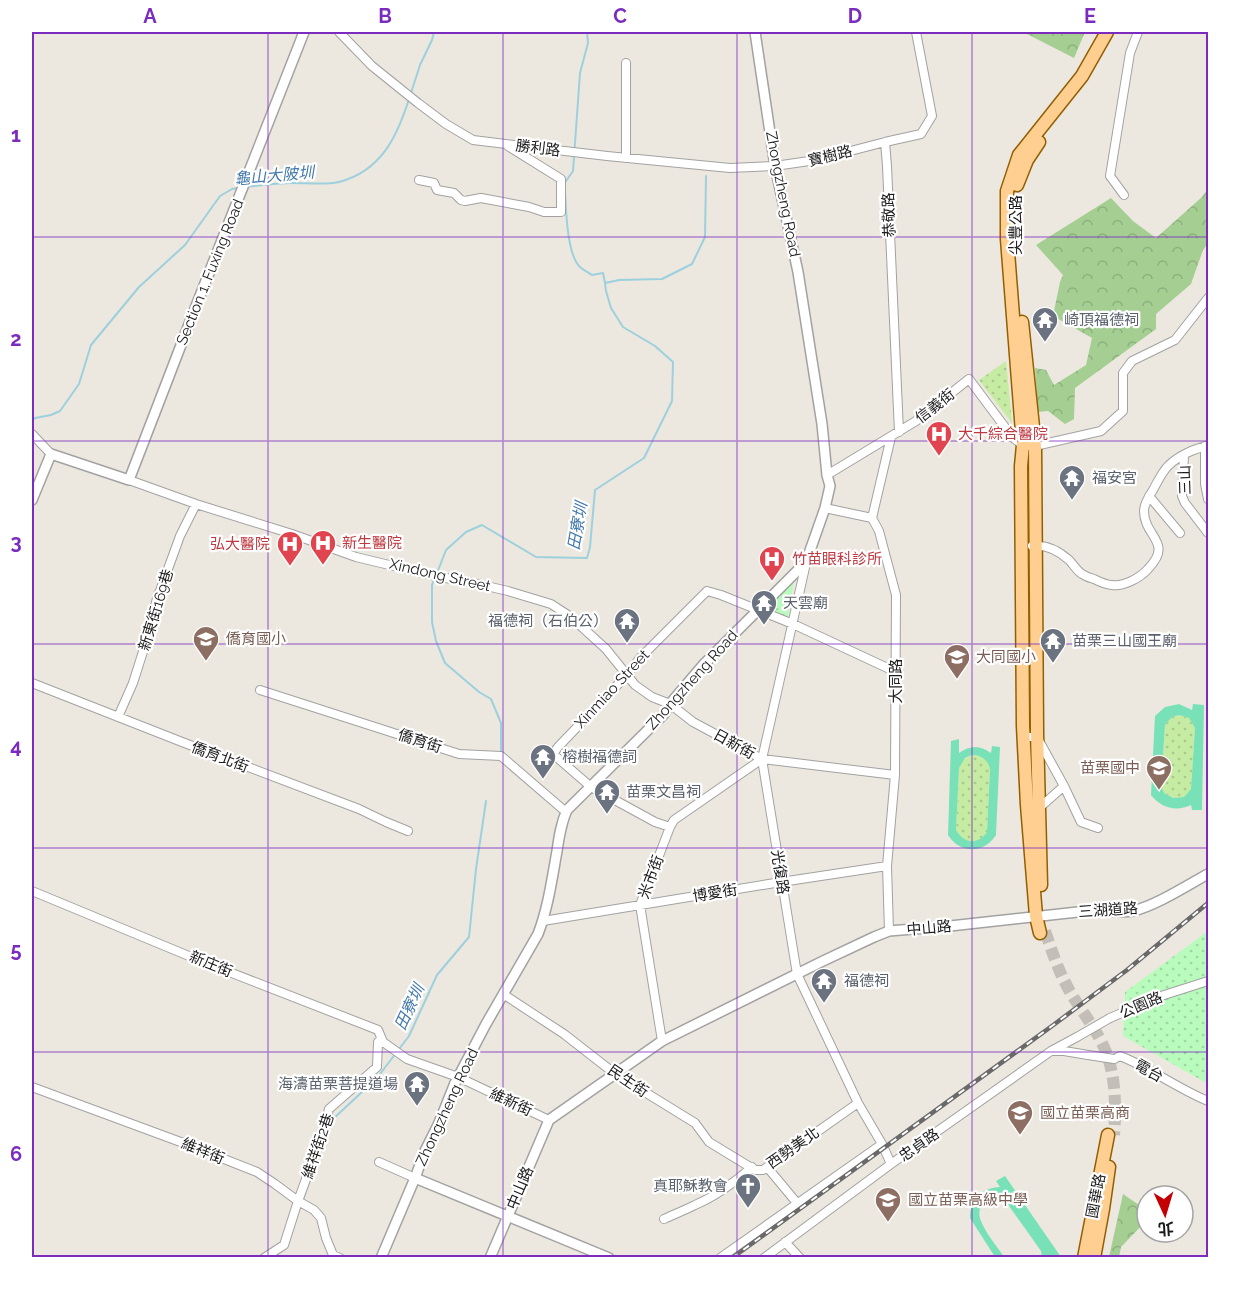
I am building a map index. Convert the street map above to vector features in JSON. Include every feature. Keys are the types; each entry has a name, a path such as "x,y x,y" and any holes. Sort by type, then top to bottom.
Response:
{"main road":[{"name":"尖豐公路","path":"1029,446 1016,261 1014,192 1023,158 1082,76 1107,32"},
{"name":"尖豐公路","path":"1023,158 1031,153 1089,78 1114,32"},
{"path":"1029,446 1035,545 1030,737 1038,809 1039,916"},
{"path":"1029,446 1021,466 1022,548 1039,916 1042,932"},
{"name":"國華路","path":"1084,1257 1111,1135 1103,1209 1094,1257"}],"street":[{"name":"Section 1, Fuxing Road","path":"129,480 304,32"},
{"name":"勝利路","path":"339,32 372,66 446,124 473,140 730,168 775,166"},
{"name":"Zhongzheng Road","path":"381,1257 458,1077 533,944 543,921 566,812 664,714 704,664 806,562 825,507 830,486 822,424 798,272 775,166 755,32"},
{"path":"885,142 921,134 932,116 916,32"},
{"path":"1124,195 1110,176 1130,53 1138,32"},
{"path":"626,63 626,158"},
{"name":"寶樹路","path":"775,166 816,160 885,142"},
{"name":"恭敬路","path":"885,142 899,432"},
{"path":"419,180 434,183 437,190 454,193 465,201 481,198 544,212 561,212 561,179 506,144"},
{"path":"1029,446 1101,431 1123,411 1123,373 1132,361 1175,340 1209,298"},
{"name":"信義街","path":"827,475 916,421 969,379 1012,438 1029,446"},
{"name":"Xindong Street","path":"32,434 51,454 356,557 508,591 551,604 571,617 606,649 627,675"},
{"path":"825,507 872,518 891,437"},
{"path":"1022,548 1043,545 1058,551 1081,574 1114,586 1130,582 1146,571 1157,559 1159,549 1157,540 1145,521 1144,509 1149,496 1167,466 1199,447 1207,446"},
{"name":"三山","path":"1207,446 1205,484 1209,499"},
{"path":"32,500 51,454"},
{"name":"三山","path":"1184,455 1182,496 1209,533"},
{"path":"1149,496 1180,533"},
{"name":"新東街169巷","path":"118,717 134,683 158,594 180,536 196,504"},
{"name":"大同路","path":"872,518 879,531 896,595 895,775 887,866 889,931"},
{"name":"光復路","path":"806,562 762,759 797,974 858,1103 891,1164"},
{"name":"Xinmiao Street","path":"591,787 554,754 640,658 707,591 757,610"},
{"path":"757,610 793,624 896,672"},
{"name":"日新街","path":"627,675 646,694 670,704 693,722 762,759 895,775"},
{"name":"僑育北街","path":"32,684 359,809 408,831"},
{"name":"僑育街","path":"260,690 459,754 501,756 566,812"},
{"path":"1030,737 1064,786 1082,822 1098,828"},
{"name":"米市街","path":"662,1041 640,905 674,820 762,759"},
{"path":"1038,809 1064,786"},
{"path":"591,787 655,822 670,827"},
{"name":"博愛街","path":"543,921 887,866"},
{"name":"三湖道路","path":"1039,916 1096,910 1131,911 1147,907 1209,874"},
{"name":"新庄街","path":"32,891 201,961 378,1030 382,1041 407,1059"},
{"name":"中山路","path":"491,1255 549,1120 662,1041 889,931 1039,916"},
{"name":"公園路","path":"1077,1036 1110,1018 1161,996 1209,981"},
{"name":"民生街","path":"504,994 564,1034 614,1073 694,1124 709,1143 752,1167"},
{"name":"忠貞路","path":"764,1257 1051,1051 1077,1036"},
{"name":"維祥街2巷","path":"264,1257 284,1245 324,1130 329,1109 377,1066 378,1042 382,1041"},
{"name":"電台","path":"1051,1051 1114,1059 1120,1056 1189,1094 1209,1101"},
{"name":"維新街","path":"407,1059 458,1077 549,1120"},
{"name":"維祥街","path":"32,1087 257,1172 298,1202 314,1210 321,1218 333,1255 340,1257"},
{"name":"西勢美北","path":"664,1219 694,1206 733,1184 752,1167 755,1170 763,1170 858,1103"},
{"path":"720,1257 882,1144"},
{"path":"379,1162 609,1257"},
{"path":"767,1167 797,1203"},
{"path":"785,1242 800,1257"},
{"path":"491,1255 501,1257"}],"green space":[{"path":"1023,32 1085,32 1074,58"},
{"path":"1208,189 1208,243 1203,250 1191,284 1156,314 1156,329 1075,388 1074,419 1065,424 1048,411 1038,412 1035,368 1046,370 1054,385 1086,365 1092,338 1053,316 1063,275 1036,245 1111,198 1133,221 1156,238"},
{"path":"1006,361 1012,423 979,380"},
{"path":"795,575 788,617 764,608"},
{"path":"1179,704 1192,710 1193,704 1204,705 1202,810 1192,810 1191,805 1180,808 1164,806 1151,795 1155,716 1165,707","holes":["1179,715 1189,718 1195,728 1191,789 1184,797 1173,798 1164,793 1161,786 1165,725 1172,717"]},
{"path":"1179,715 1189,718 1195,728 1191,789 1184,797 1173,798 1164,793 1161,787 1165,725 1172,717"},
{"path":"959,739 959,753 967,748 975,747 983,748 991,753 992,746 1000,747 996,835 985,846 979,848 959,846 948,835 951,741","holes":["975,755 986,761 990,769 987,832 979,839 971,841 963,838 956,830 959,768 965,758"]},
{"path":"972,755 984,759 990,769 987,832 975,841 963,838 956,830 959,768 962,761"},
{"path":"1208,931 1208,1084 1123,1036 1125,992"},
{"path":"1005,1176 1061,1257 1042,1257 1041,1251 1009,1206 998,1199 992,1199 983,1204 979,1214 986,1231 1004,1257 995,1257 970,1218 972,1205 978,1196 983,1192 1000,1187 996,1181"},
{"path":"1123,1194 1135,1202 1135,1232 1121,1247 1119,1257 1109,1257"}],"waterway":[{"name":"龜山大陂圳","path":"411,93 434,32"},
{"name":"龜山大陂圳","path":"564,184 573,171 580,73 588,43 587,32"},
{"name":"龜山大陂圳","path":"247,187 282,183 334,183 354,177 366,170 385,151 393,139 409,99"},
{"name":"田寮圳","path":"437,573 446,550 466,532 482,525 536,557 587,558 595,490 644,458 672,401 673,362 655,346 623,327 611,308 605,283 619,280 662,279 692,264 705,237 706,176"},
{"name":"龜山大陂圳","path":"32,421 35,418 60,411 79,384 91,345 139,287 185,245 220,196 238,188"},
{"name":"龜山大陂圳","path":"565,192 572,253 581,268 592,275 603,273 605,283"},
{"name":"田寮圳","path":"434,579 432,622 436,641 445,663 479,692 491,699 501,723 501,753"},
{"name":"田寮圳","path":"327,1132 333,1119 377,1078 409,1036 437,975 469,937 486,801"},
{"name":"田寮圳","path":"303,1200 312,1174"}],"tunnel":[{"path":"1045,931 1064,981 1106,1052 1115,1093 1114,1135"}],"railway":[{"path":"732,1258 1052,1026 1127,970 1208,903"}],"place":[{"name":"崎頂福德祠","path":"1045,343"},
{"name":"大千綜合醫院","path":"939,457"},
{"name":"福安宮","path":"1072,501"},
{"name":"新生醫院","path":"323,566"},
{"name":"弘大醫院","path":"290,567"},
{"name":"竹苗眼科診所","path":"772,582"},
{"name":"天雲廟","path":"764,626"},
{"name":"福德祠（石伯公）","path":"627,644"},
{"name":"僑育國小","path":"206,662"},
{"name":"苗栗三山國王廟","path":"1053,664"},
{"name":"大同國小","path":"957,680"},
{"name":"榕樹福德詞","path":"543,780"},
{"name":"苗栗國中","path":"1159,791"},
{"name":"苗栗文昌祠","path":"607,815"},
{"name":"福德祠","path":"824,1004"},
{"name":"海濤苗栗菩提道場","path":"417,1107"},
{"name":"國立苗栗高商","path":"1020,1136"},
{"name":"真耶穌教會","path":"748,1209"},
{"name":"國立苗栗高級中學","path":"888,1223"}]}
